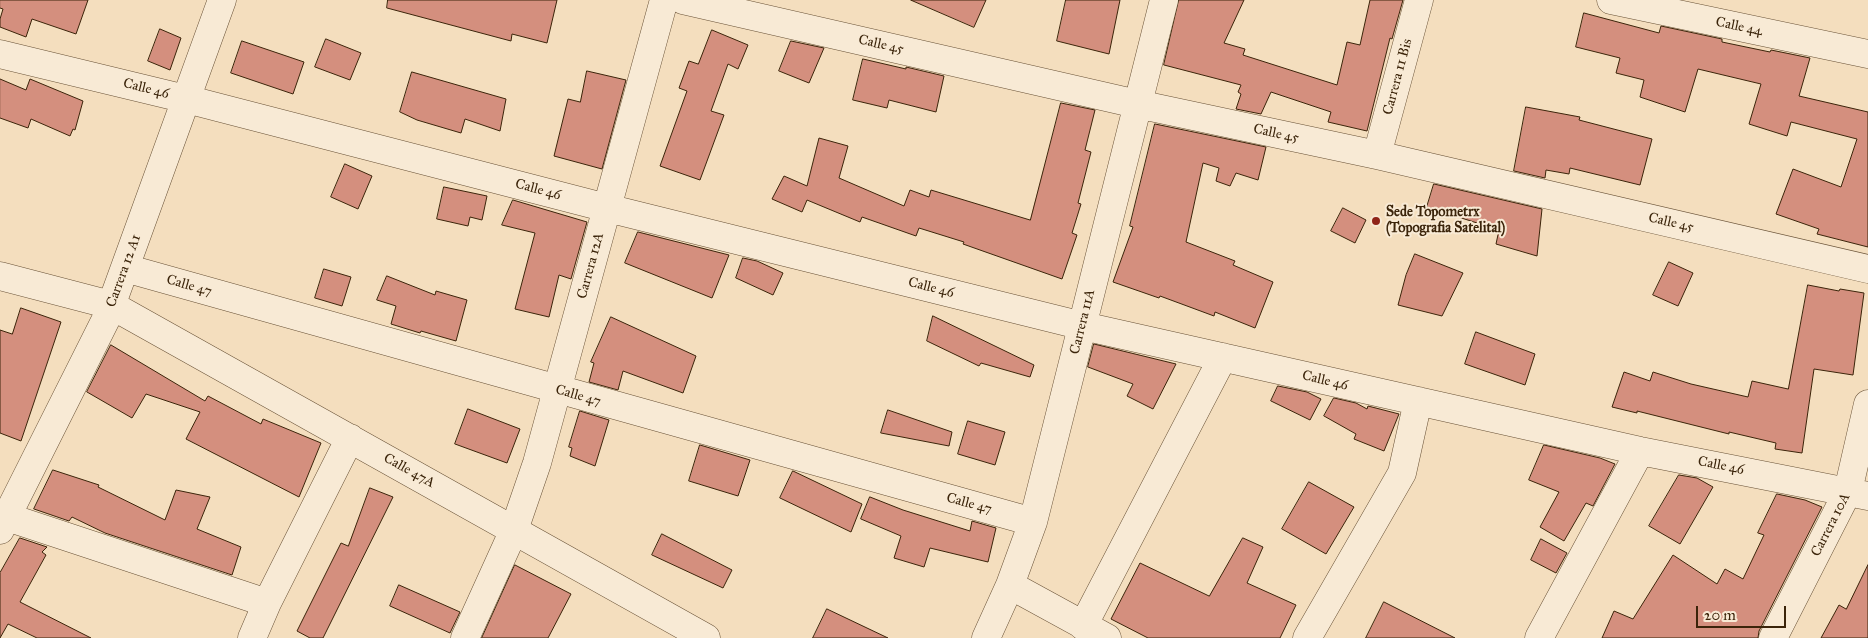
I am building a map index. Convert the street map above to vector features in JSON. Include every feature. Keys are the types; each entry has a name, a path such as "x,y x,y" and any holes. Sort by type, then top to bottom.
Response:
{"street":[{"name":"Carrera 12 A1","path":"4,524 112,304 222,0"},
{"name":"Carrera 12A","path":"465,638 514,530 537,463 664,0"},
{"name":"Calle 45","path":"683,0 1137,104 1377,155 1868,269"},
{"name":"Carrera 11A","path":"986,638 1010,585 1033,522 1164,0"},
{"name":"Carrera 11 Bis","path":"1377,155 1419,0"},
{"name":"Calle 44","path":"1611,0 1667,6 1868,54"},
{"name":"Calle 46","path":"0,54 186,99 607,208 1083,326 1640,450 1858,493"},
{"name":"Calle 47","path":"125,268 1033,522"},
{"path":"0,276 112,304"},
{"name":"Calle 47A","path":"112,304 706,638"},
{"path":"1010,585 1095,632 1223,357"},
{"path":"1307,638 1402,473 1418,401"},
{"name":"Carrera 10A","path":"1773,638 1858,493 1868,404"},
{"path":"252,638 267,603 350,438"},
{"path":"1540,638 1640,450"},
{"path":"4,524 267,603"}],"building":[{"path":"0,0 88,0 76,34 32,19 26,37 0,27 3,9 0,8"},
{"path":"388,0 557,0 547,43 512,34 511,41 387,8"},
{"path":"911,0 986,0 974,27"},
{"path":"1066,0 1120,0 1109,54 1057,41"},
{"path":"1179,0 1244,0 1224,43 1245,49 1243,55 1337,85 1347,42 1360,45 1370,0 1403,0 1392,39 1390,38 1367,131 1328,122 1331,112 1271,92 1261,114 1236,109 1241,94 1238,92 1241,85 1164,65"},
{"path":"1584,13 1659,33 1661,26 1722,39 1722,42 1810,58 1799,96 1868,112 1868,247 1817,234 1819,229 1776,214 1793,169 1841,187 1857,139 1791,122 1787,136 1749,124 1761,84 1698,69 1685,112 1640,97 1644,80 1616,73 1620,58 1576,47"},
{"path":"160,29 181,38 170,70 148,61"},
{"path":"712,30 748,45 738,69 728,64 711,111 724,115 700,180 660,166 687,91 679,88 689,61 698,64"},
{"path":"326,39 361,53 350,80 315,67"},
{"path":"242,41 304,62 293,94 231,73"},
{"path":"791,41 824,48 809,83 779,71"},
{"path":"863,59 944,76 936,112 889,100 887,108 853,100"},
{"path":"587,71 626,80 602,169 554,156 568,99 580,102"},
{"path":"412,72 506,99 500,131 465,119 461,133 417,120 400,112"},
{"path":"0,79 26,90 30,79 83,101 75,130 73,129 70,136 31,119 28,128 0,118"},
{"path":"1061,103 1095,110 1085,150 1091,152 1078,203 1081,204 1072,233 1077,235 1062,279 963,244 964,242 919,228 916,236 862,217 860,222 807,200 802,212 772,199 784,176 807,186 819,138 848,146 839,178 904,206 910,190 929,197 931,190 1030,220"},
{"path":"1526,107 1580,117 1579,120 1652,139 1640,185 1570,168 1569,174 1546,170 1545,178 1514,171"},
{"path":"1155,124 1266,147 1258,180 1236,173 1230,186 1216,181 1219,168 1203,163 1186,242 1235,261 1233,265 1273,282 1255,328 1215,312 1214,316 1160,296 1159,298 1113,282 1133,227 1130,226"},
{"path":"345,164 372,176 358,209 331,197"},
{"path":"1434,184 1542,209 1537,256 1496,244 1499,230 1427,207"},
{"path":"444,187 487,196 482,220 470,217 468,226 437,219"},
{"path":"513,200 587,222 571,279 559,275 549,317 515,309 535,233 502,225"},
{"path":"1343,208 1366,220 1355,243 1331,231"},
{"path":"638,232 729,255 712,298 625,263"},
{"path":"1415,254 1463,273 1442,316 1398,305 1406,275"},
{"path":"743,258 757,261 783,273 773,295 736,278"},
{"path":"1669,262 1693,273 1678,306 1653,295"},
{"path":"324,269 351,277 342,306 315,298"},
{"path":"387,276 435,295 436,291 467,300 456,341 391,324 396,306 377,300"},
{"path":"1808,285 1839,291 1840,289 1864,293 1853,375 1814,369 1802,453 1775,449 1776,443 1612,407 1624,372 1650,381 1653,372 1691,384 1748,397 1752,381 1788,389"},
{"path":"21,308 61,322 21,441 0,433 0,330 12,334"},
{"path":"933,316 1034,365 1030,377 981,363 979,366 927,341"},
{"path":"611,317 696,356 683,393 623,371 618,390 589,382 594,363 591,362"},
{"path":"1476,332 1535,354 1525,385 1465,364"},
{"path":"1094,344 1176,364 1153,409 1127,396 1133,384 1088,367"},
{"path":"111,345 205,401 208,396 261,424 263,419 321,443 299,497 186,439 200,412 146,394 132,418 87,392"},
{"path":"1278,386 1307,392 1321,399 1310,420 1271,401"},
{"path":"1334,398 1356,403 1367,409 1368,406 1399,414 1384,451 1354,439 1356,434 1324,416"},
{"path":"468,409 520,429 507,463 455,444"},
{"path":"888,410 952,432 949,446 881,433"},
{"path":"580,411 609,420 595,466 570,456 572,448 569,447"},
{"path":"968,421 1005,432 995,465 958,454"},
{"path":"700,445 750,460 738,496 689,481"},
{"path":"1544,445 1600,458 1615,464 1593,506 1586,503 1564,541 1540,527 1559,492 1529,480"},
{"path":"53,470 99,485 98,487 165,520 176,490 210,497 197,529 241,547 232,575 105,533 72,517 69,521 34,509"},
{"path":"793,471 862,504 851,532 780,498"},
{"path":"1679,475 1697,478 1713,487 1680,544 1649,526"},
{"path":"1309,482 1354,507 1326,554 1282,529"},
{"path":"370,488 393,497 323,638 310,638 297,631 341,543 348,546"},
{"path":"1777,494 1805,500 1822,507 1759,631 1758,638 1602,638 1614,611 1633,619 1673,555 1717,584 1725,569 1743,579 1764,535 1758,533"},
{"path":"870,497 903,510 970,531 972,521 996,528 988,562 930,548 924,567 894,558 901,536 861,519"},
{"path":"662,534 732,570 723,588 652,555"},
{"path":"20,538 47,547 42,552 46,555 20,602 91,638 37,638 8,624 0,638 0,573"},
{"path":"1243,538 1263,547 1247,583 1296,605 1280,638 1148,638 1111,619 1140,563 1209,596"},
{"path":"1541,539 1567,553 1556,573 1531,560"},
{"path":"515,565 571,594 548,638 482,638"},
{"path":"1868,565 1868,638 1821,638 1839,605 1846,609"},
{"path":"399,585 460,612 450,633 390,606"},
{"path":"1384,602 1455,638 1366,638"},
{"path":"827,609 888,638 813,638"}],"place":[{"name":"Sede Topometrx (Topografia Satelital)","path":"1376,221"}]}
